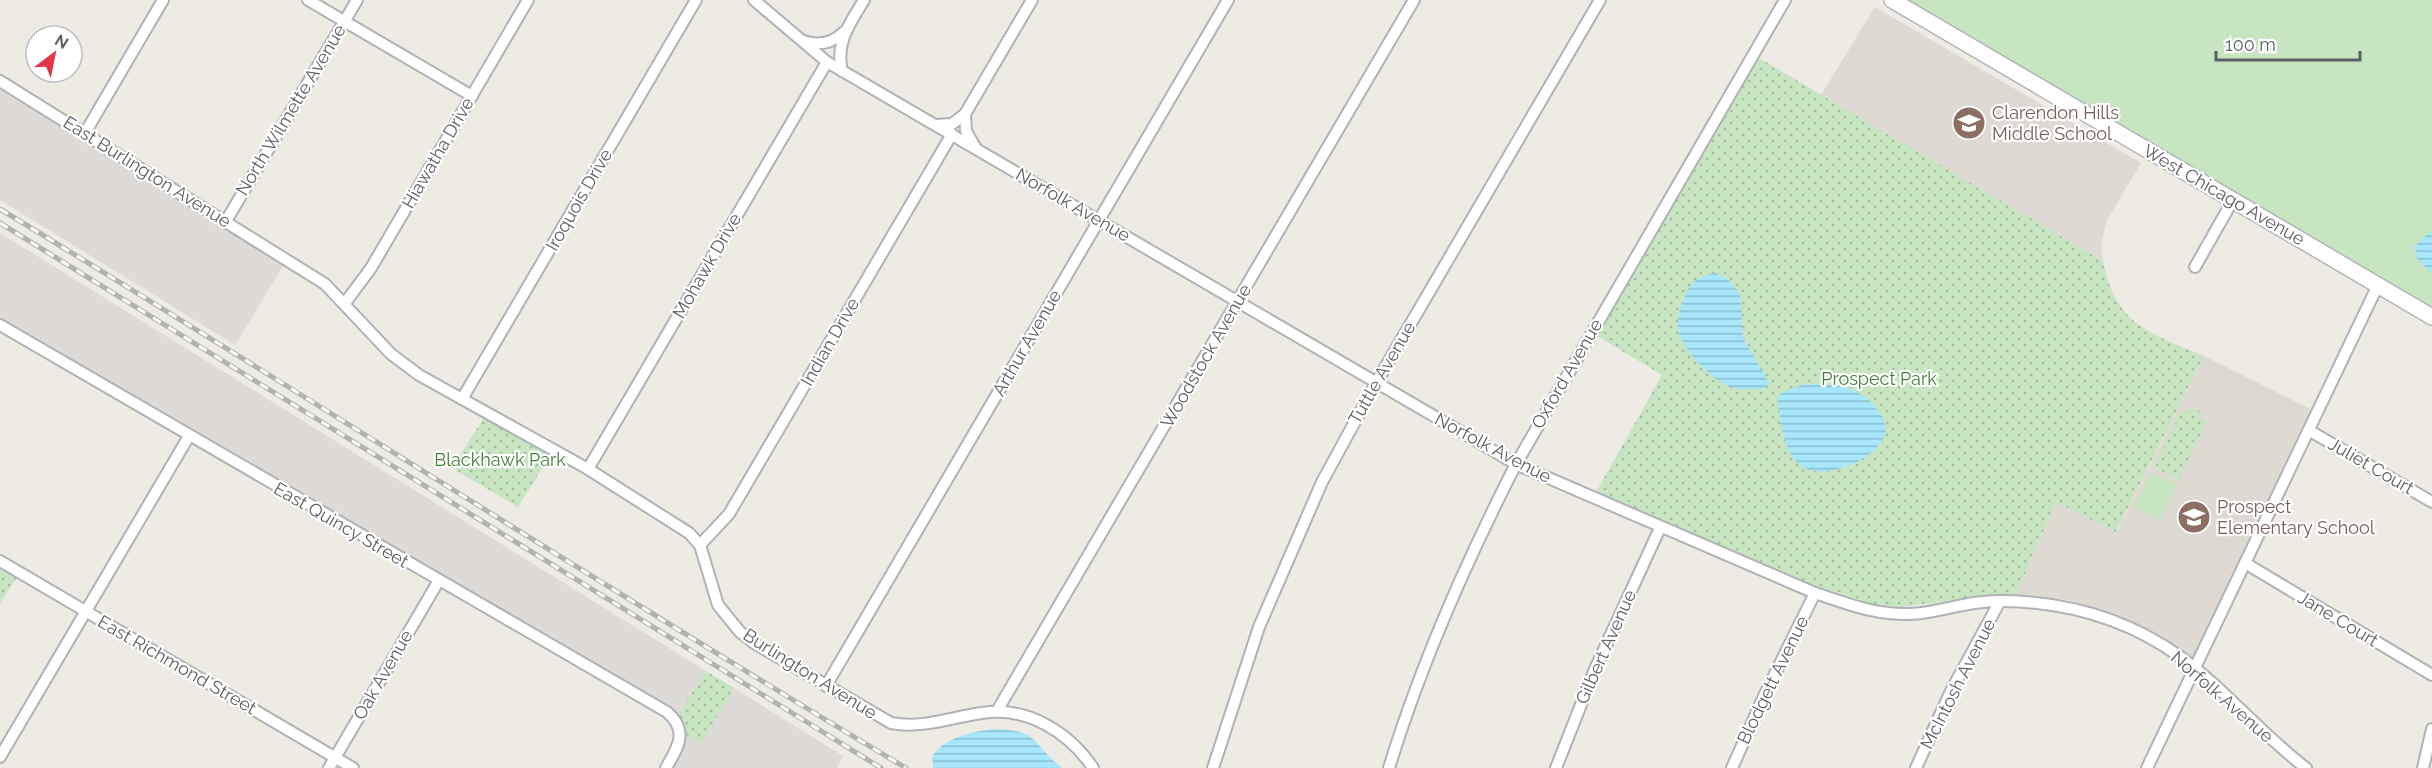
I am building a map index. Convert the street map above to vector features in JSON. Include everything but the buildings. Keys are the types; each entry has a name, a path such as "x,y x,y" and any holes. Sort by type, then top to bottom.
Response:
{"main road":[{"name":"West Chicago Avenue","path":"1892,0 2432,317"}],"street":[{"path":"84,133 163,0"},
{"path":"308,0 472,96"},
{"name":"North Wilmette Avenue","path":"226,221 357,0"},
{"name":"Hiawatha Drive","path":"345,303 371,268 528,0"},
{"name":"Iroquois Drive","path":"462,399 696,0"},
{"name":"Norfolk Avenue","path":"754,0 827,62 1515,464 1815,593 1866,610 1897,614 2000,601 2044,603 2084,611 2145,636 2194,668 2306,768"},
{"path":"842,71 839,51 846,29 864,0"},
{"path":"936,126 952,124 965,114 1032,0"},
{"name":"Arthur Avenue","path":"826,686 1228,0"},
{"name":"Woodstock Avenue","path":"997,711 1414,0"},
{"name":"Tuttle Avenue","path":"1213,768 1240,678 1294,542 1322,482 1376,383 1600,0"},
{"name":"Oxford Avenue","path":"1389,768 1435,638 1482,531 1515,464 1785,0"},
{"path":"800,40 819,44 829,41 846,29"},
{"name":"Mohawk Drive","path":"588,469 827,62"},
{"name":"East Burlington Avenue","path":"0,81 293,263 325,284 345,303"},
{"path":"965,114 966,131 975,147"},
{"name":"Indian Drive","path":"700,545 729,514 952,134"},
{"path":"2195,267 2233,200"},
{"path":"2147,768 2378,285"},
{"path":"345,303 392,354 418,375 588,469 670,520 700,545"},
{"name":"East Quincy Street","path":"0,325 438,582 655,705 673,718 679,727 679,744 666,768"},
{"name":"Juliet Court","path":"2310,431 2432,502"},
{"path":"0,757 189,436"},
{"name":"Gilbert Avenue","path":"1556,768 1595,669 1660,528"},
{"name":"Burlington Avenue","path":"700,545 714,596 726,617 754,643 878,717 902,725 947,721 997,711 1030,718 1054,729 1079,749 1093,768"},
{"name":"East Richmond Street","path":"0,561 353,768"},
{"name":"Jane Court","path":"2245,563 2432,675"},
{"name":"Oak Avenue","path":"329,768 438,582"},
{"name":"Blodgett Avenue","path":"1732,768 1764,696 1815,593"},
{"name":"McIntosh Avenue","path":"1916,768 1952,691 2000,601"},
{"path":"2423,768 2432,729"}],"shaded area":[{"name":"Clarendon Hills Middle School","path":"1875,7 2141,163 2106,222 2101,247 2103,261 1821,95"},
{"path":"0,87 286,261 235,345 0,200"},
{"path":"0,233 706,671 678,714 0,321"},
{"name":"Prospect Elementary School","path":"2204,356 2316,412 2192,659 2158,637 2103,611 2069,600 2016,595 2056,502 2117,532"},
{"path":"734,688 843,756 837,768 672,768 686,735 701,743"}],"green space":[{"path":"1907,0 2432,0 2432,310"},
{"name":"Prospect Park","path":"1759,58 2103,261 2109,283 2126,313 2151,333 2204,356 2116,532 2056,502 2016,595 1973,597 1902,607 1868,603 1822,589 1595,494 1662,375 1597,336"},
{"path":"2190,407 2201,412 2199,417 2207,421 2179,480 2154,467 2182,409 2188,412"},
{"name":"Blackhawk Park","path":"485,416 551,454 518,507 452,468"},
{"path":"2152,472 2177,484 2160,520 2134,507"},
{"path":"0,567 17,577 0,603"},
{"path":"706,671 734,688 701,744 686,735 684,723 678,714"}],"water":[{"path":"2432,230 2432,274 2415,256 2418,253 2413,248"},
{"path":"1716,273 1728,279 1740,294 1743,338 1769,383 1764,389 1737,389 1720,382 1690,353 1680,335 1679,315 1687,291 1705,275"},
{"path":"1805,384 1838,386 1867,399 1875,406 1885,425 1885,434 1880,444 1860,460 1834,470 1809,470 1799,464 1793,458 1786,442 1777,399 1781,393"},
{"path":"994,729 1028,735 1062,768 933,768 932,757 937,750 951,740"}],"railway":[{"path":"0,209 678,630 906,768"},
{"path":"0,223 881,768"}],"place":[{"name":"Clarendon Hills Middle School","path":"1969,123"},
{"name":"Prospect Elementary School","path":"2194,517"}]}
